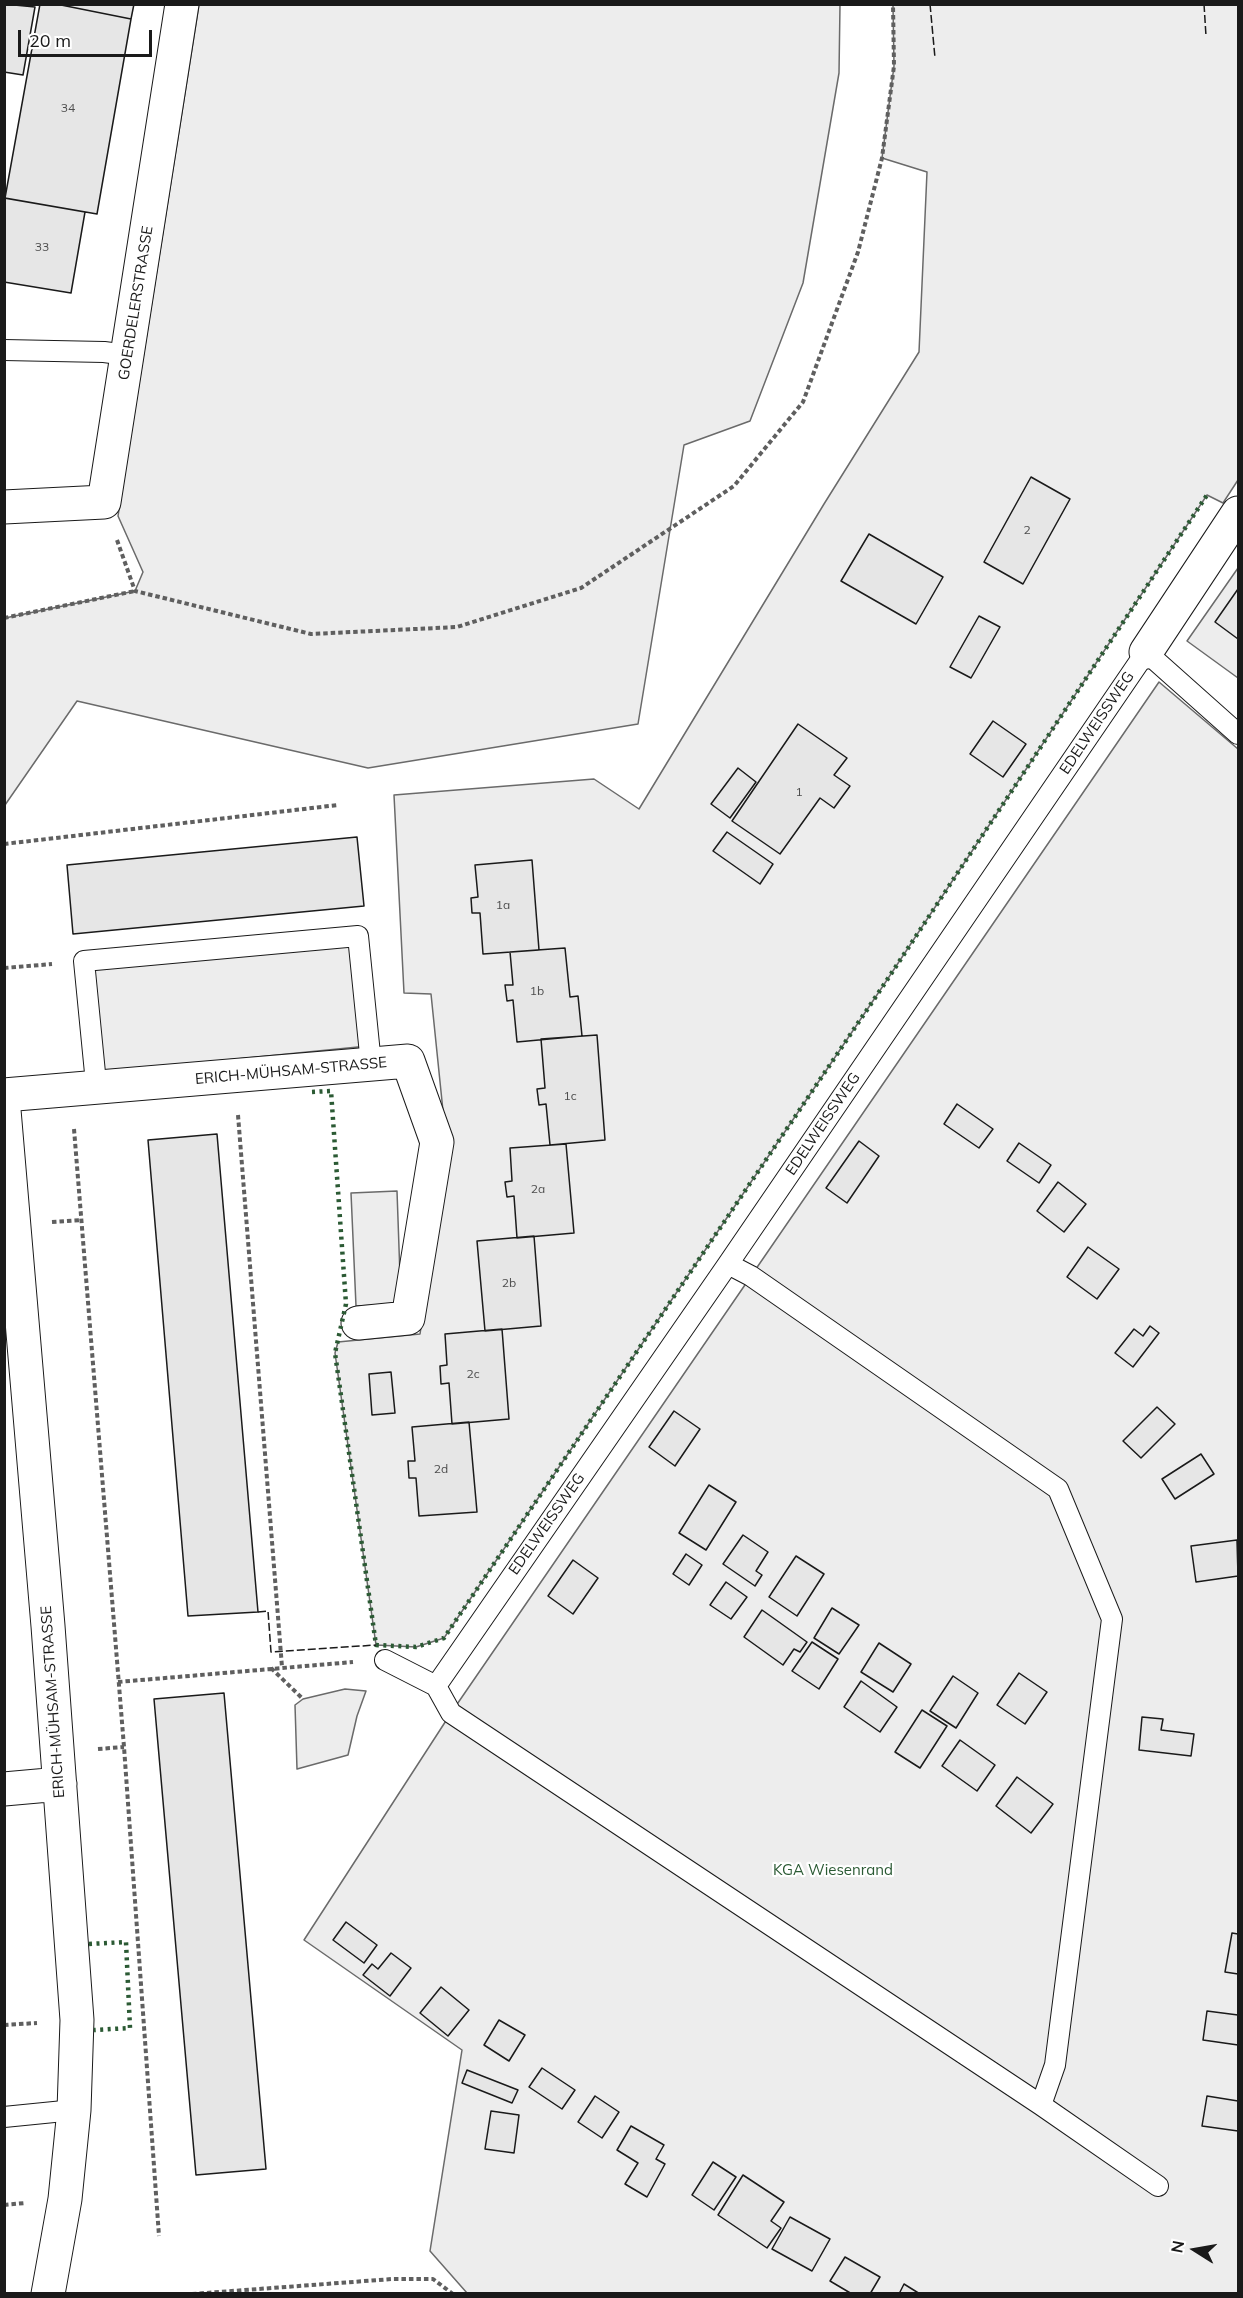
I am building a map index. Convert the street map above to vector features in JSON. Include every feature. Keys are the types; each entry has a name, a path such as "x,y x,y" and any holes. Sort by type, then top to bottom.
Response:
{"street":[{"name":"GOERDELERSTRASSE","path":"104,502 182,4"},
{"path":"4,507 104,502"},
{"name":"EDELWEISSWEG","path":"1146,652 1239,513"},
{"name":"ERICH-MÜHSAM-STRASSE","path":"4,1095 408,1061 438,1142 408,1318 358,1323"},
{"name":"ERICH-MÜHSAM-STRASSE","path":"5,1126 60,1784 77,2020 74,2110 65,2199 48,2294"},
{"path":"4,1789 60,1784"}],"lane":[{"path":"4,350 104,352 128,355"},
{"path":"1146,652 1239,734"},
{"name":"EDELWEISSWEG","path":"436,1686 728,1264 1146,652"},
{"path":"83,1088 95,1073 84,960 358,936 371,1064"},
{"path":"728,1264 751,1276 1058,1489 1112,1618 1055,2065 1041,2105"},
{"path":"385,1660 436,1686 451,1713 1041,2105 1158,2186"},
{"path":"4,2117 74,2110"}],"path":[{"path":"4,618 135,591 311,634 457,627 581,588 734,486 802,402 858,252 882,158 894,66 893,4"},
{"path":"104,502 135,591"},
{"path":"4,844 338,805"},
{"path":"4,968 84,960"},
{"path":"234,1075 282,1667"},
{"path":"83,1088 118,1682 159,2236"},
{"path":"118,1682 385,1660"},
{"path":"271,1668 303,1699"},
{"path":"192,2294 433,2278 453,2294"}],"shaded area":[{"path":"199,5 840,5 839,73 803,283 750,421 684,445 638,724 368,768 77,701 5,805 5,618 135,591 143,572 118,516"},
{"path":"893,5 1238,5 1238,480 1223,503 1207,495 885,983 444,1638 416,1647 376,1645 335,1353 338,1342 420,1334 447,1150 431,994 404,993 394,795 594,779 639,809 919,352 927,172 882,158 894,66"},
{"path":"1238,568 1238,678 1187,641"},
{"name":"KGA Wiesenrand","path":"1159,682 1238,749 1238,2293 467,2293 430,2251 462,2050 304,1940 451,1713"},
{"path":"358,936 368,1046 95,1073 84,961"},
{"path":"397,1191 401,1304 356,1306 351,1193"},
{"path":"345,1689 366,1691 357,1716 348,1755 297,1769 295,1705 303,1699"}],"building":[{"path":"4,4 35,7 23,75 4,72"},
{"path":"40,4 56,4 131,19 97,214 5,198"},
{"path":"56,4 134,4 131,19"},
{"path":"4,198 85,212 71,293 4,282"},
{"path":"1031,477 1070,499 1023,584 984,562"},
{"path":"869,534 943,577 916,624 841,581"},
{"path":"1238,589 1238,639 1215,622"},
{"path":"979,616 1000,627 971,678 950,667"},
{"path":"993,721 1026,744 1003,777 970,754"},
{"path":"798,724 847,758 834,775 850,786 834,808 820,798 780,854 732,821"},
{"path":"738,768 756,782 730,818 711,804"},
{"path":"727,832 773,864 760,884 713,851"},
{"path":"357,837 364,906 73,934 67,865"},
{"path":"532,860 539,950 483,954 480,913 472,913 471,898 478,897 475,865"},
{"path":"565,948 570,997 578,996 582,1036 517,1042 513,1000 507,1001 505,985 513,985 510,952"},
{"path":"597,1035 605,1140 550,1145 546,1104 539,1105 537,1089 545,1088 541,1039"},
{"path":"957,1104 993,1129 979,1148 944,1124"},
{"path":"217,1134 258,1612 188,1616 148,1140"},
{"path":"859,1141 879,1156 847,1203 826,1188"},
{"path":"1019,1143 1051,1165 1039,1183 1007,1161"},
{"path":"566,1144 574,1233 517,1238 514,1196 507,1197 505,1182 512,1181 510,1148"},
{"path":"1058,1182 1086,1204 1064,1232 1037,1211"},
{"path":"534,1236 541,1326 485,1331 477,1241"},
{"path":"1088,1247 1119,1269 1097,1299 1067,1277"},
{"path":"1150,1326 1159,1333 1133,1367 1115,1353 1134,1329 1143,1336"},
{"path":"502,1329 509,1419 452,1424 449,1383 441,1384 440,1366 447,1365 445,1334"},
{"path":"391,1372 395,1413 372,1415 369,1374"},
{"path":"1157,1407 1175,1424 1141,1458 1123,1441"},
{"path":"674,1411 700,1429 675,1466 649,1447"},
{"path":"469,1422 477,1512 419,1516 416,1478 409,1478 408,1461 415,1461 412,1427"},
{"path":"1201,1454 1214,1474 1175,1499 1162,1479"},
{"path":"709,1485 736,1502 706,1550 679,1533"},
{"path":"743,1535 768,1552 756,1571 762,1575 755,1586 723,1564"},
{"path":"1237,1540 1238,1576 1196,1582 1191,1546"},
{"path":"686,1554 702,1565 689,1585 673,1574"},
{"path":"796,1556 824,1574 797,1616 769,1597"},
{"path":"573,1560 598,1578 573,1614 548,1596"},
{"path":"726,1582 747,1597 731,1619 710,1605"},
{"path":"832,1608 859,1625 839,1654 814,1638"},
{"path":"762,1610 807,1642 800,1652 794,1649 783,1665 744,1637"},
{"path":"812,1642 838,1659 819,1689 792,1671"},
{"path":"879,1643 911,1664 893,1692 861,1672"},
{"path":"1019,1673 1047,1692 1025,1724 997,1705"},
{"path":"953,1676 978,1693 956,1728 930,1711"},
{"path":"861,1681 897,1707 880,1732 844,1707"},
{"path":"224,1693 266,2169 196,2175 154,1699"},
{"path":"922,1710 947,1726 920,1768 895,1752"},
{"path":"1142,1717 1163,1719 1161,1730 1194,1734 1191,1756 1139,1750"},
{"path":"960,1740 995,1765 977,1791 942,1766"},
{"path":"1017,1777 1053,1804 1031,1833 996,1806"},
{"path":"346,1922 377,1945 364,1963 333,1940"},
{"path":"1232,1933 1238,1934 1238,1974 1225,1972"},
{"path":"391,1953 411,1968 390,1996 363,1975 372,1964 378,1969"},
{"path":"441,1987 469,2010 448,2036 420,2013"},
{"path":"1207,2011 1238,2015 1238,2045 1203,2040"},
{"path":"499,2020 525,2035 509,2061 484,2045"},
{"path":"542,2068 575,2090 562,2109 529,2087"},
{"path":"467,2070 518,2090 512,2103 462,2083"},
{"path":"595,2096 619,2112 602,2138 578,2122"},
{"path":"1207,2096 1238,2101 1238,2131 1202,2126"},
{"path":"491,2111 519,2115 514,2153 485,2149"},
{"path":"631,2126 664,2145 656,2159 665,2164 647,2197 625,2184 638,2163 617,2150"},
{"path":"713,2162 736,2177 714,2210 692,2195"},
{"path":"743,2175 784,2202 771,2221 781,2228 767,2248 718,2215"},
{"path":"790,2217 830,2239 812,2271 772,2249"},
{"path":"845,2257 880,2277 870,2294 852,2294 830,2281"},
{"path":"904,2284 920,2294 899,2294"}],"hedge":[{"path":"312,1092 331,1091 346,1304 335,1353 376,1645 416,1647 444,1638 885,983 1207,495"},
{"path":"89,1944 126,1942 130,2028 94,2030"}],"fence":[{"path":"930,4 935,58"},
{"path":"1204,4 1206,36"},
{"path":"258,1612 268,1611 271,1652 376,1645"}]}
